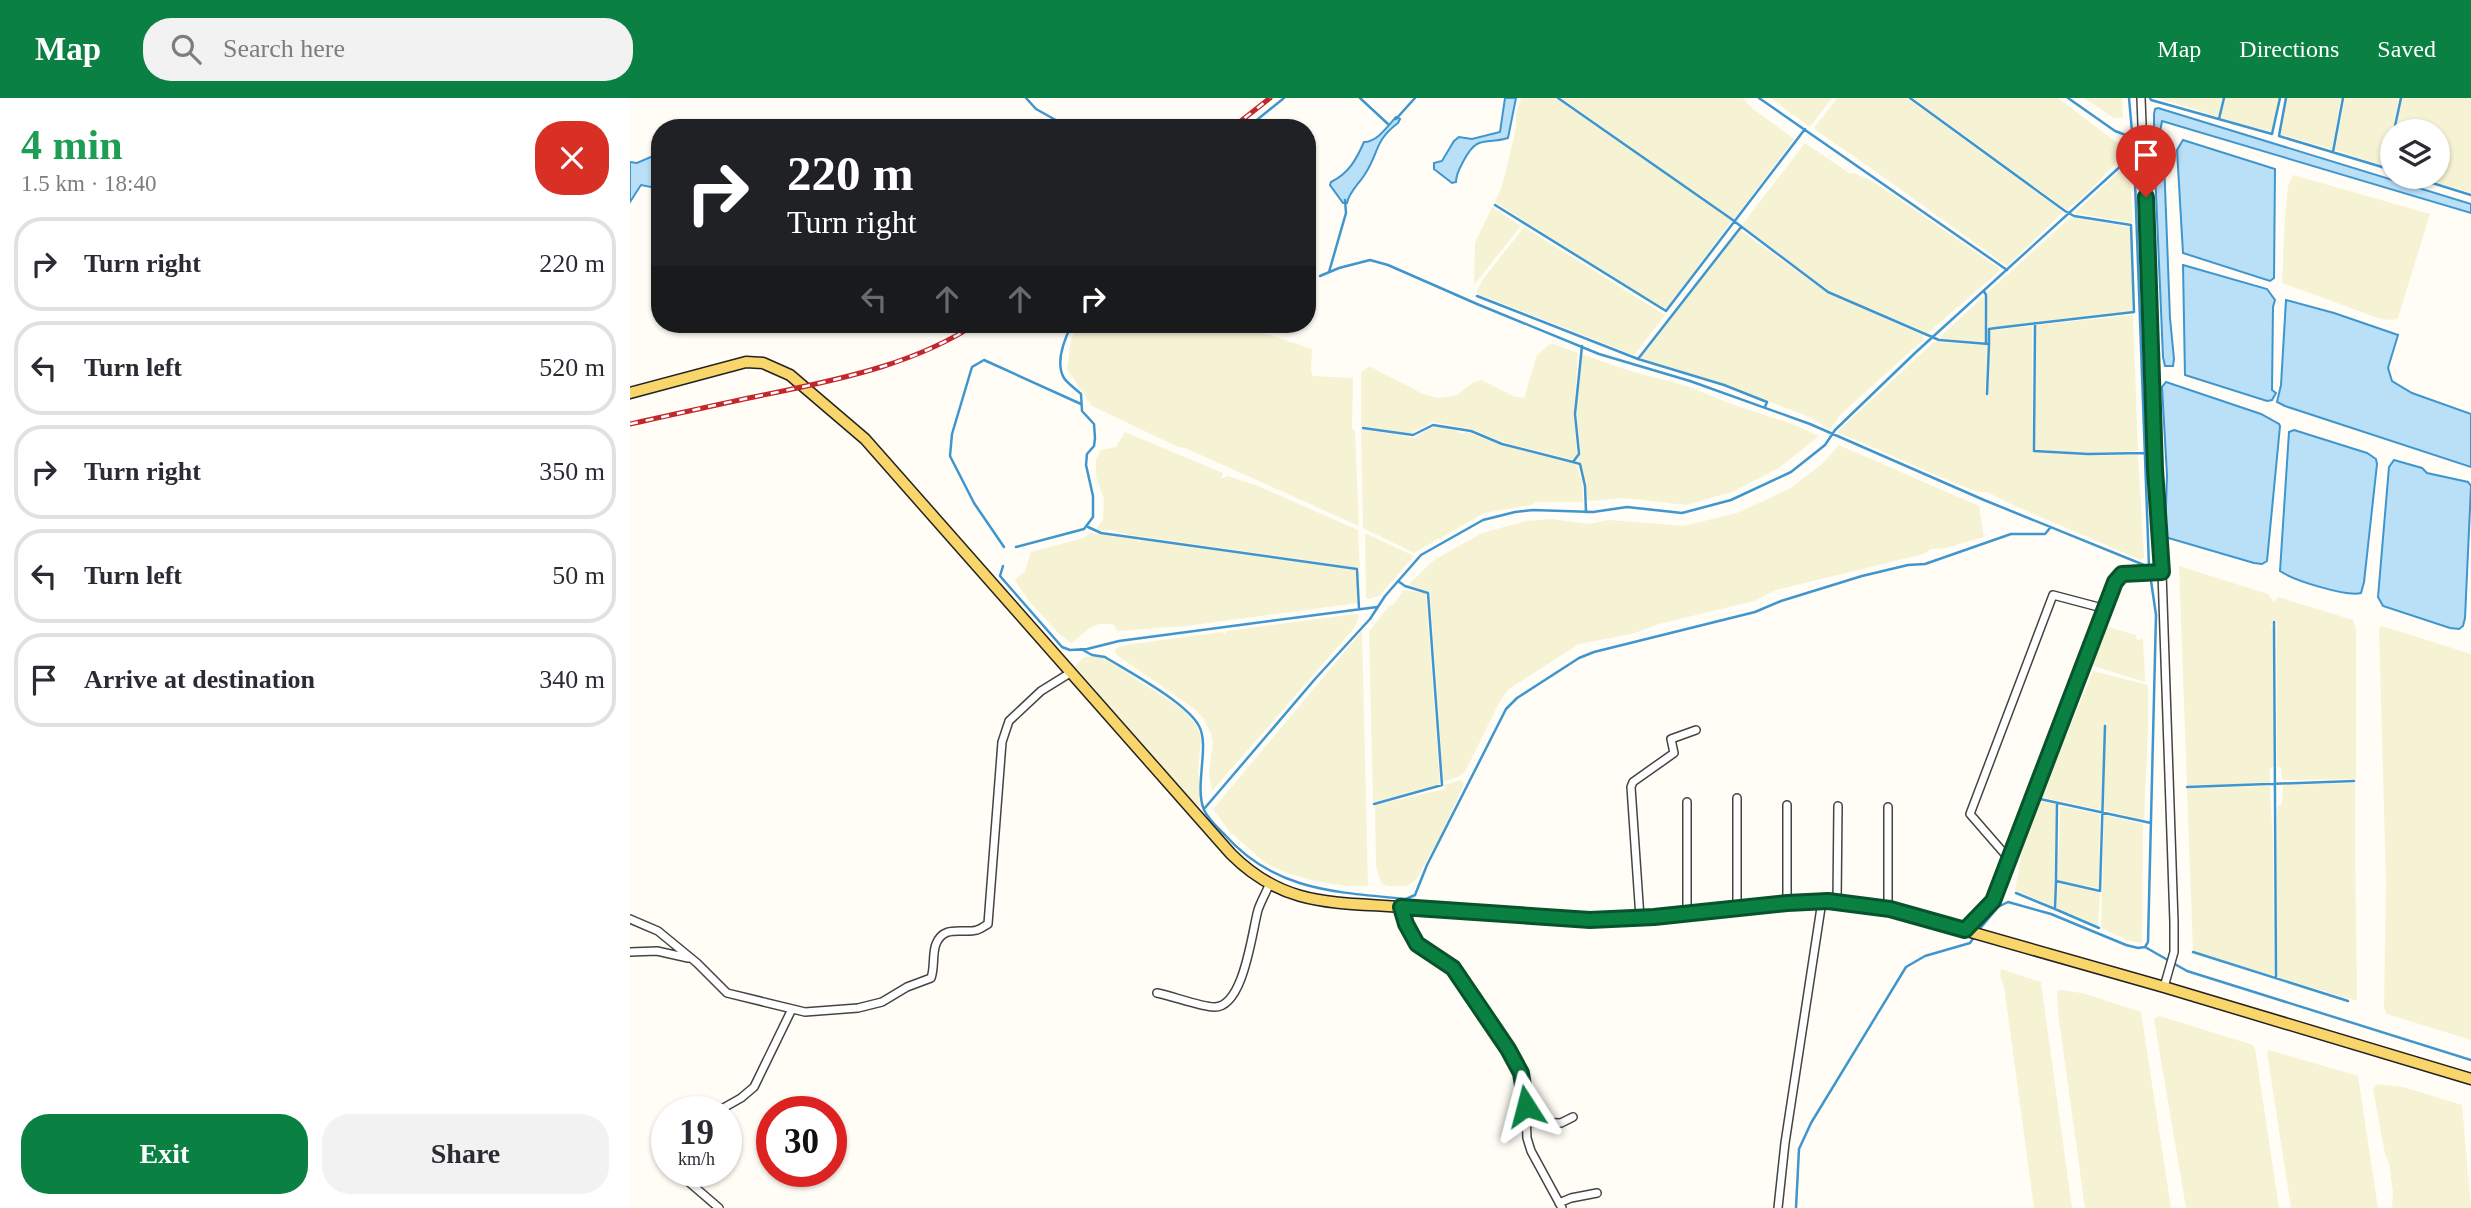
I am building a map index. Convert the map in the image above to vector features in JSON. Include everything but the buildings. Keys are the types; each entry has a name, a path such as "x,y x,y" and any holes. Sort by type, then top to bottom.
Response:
{"main road":[{"path":"630,393 746,362 763,363 790,375 865,439 1231,854 1269,885 1292,895 1316,900 1590,920 1822,901 1888,909 2164,986 2471,1079"}],"street":[{"path":"2141,98 2155,469 2162,572 2174,932 2174,952 2164,986"},
{"path":"1965,930 1993,901 2115,582 2122,574 2162,572"},
{"path":"2010,860 1970,814 1981,781 2053,595 2106,609"},
{"path":"630,919 657,931 727,993 805,1012 828,1012 883,1002 907,987 931,978 935,968 936,943 946,932 958,929 976,930 988,924 1002,742 1009,721 1041,691 1070,673"},
{"path":"1640,918 1631,787 1633,782 1674,753 1671,738 1696,730"},
{"path":"1737,798 1737,909"},
{"path":"1687,802 1687,914"},
{"path":"1787,805 1787,903"},
{"path":"1837,902 1838,806"},
{"path":"1888,807 1888,909"},
{"path":"1157,993 1215,1008 1228,1003 1248,959 1259,908 1269,885"},
{"path":"1778,1208 1785,1143 1822,901"},
{"path":"1401,907 1406,924 1417,944 1453,968 1508,1049 1521,1073 1527,1138 1531,1151 1561,1205 1571,1198 1597,1193"},
{"path":"630,952 657,950 690,958"},
{"path":"742,1097 754,1087 792,1009"},
{"path":"1527,1122 1561,1123 1573,1117"},
{"path":"695,1187 719,1208"}],"shaded area":[{"path":"1521,98 1555,98 1732,220 1667,309 1495,202 1502,186"},
{"path":"1561,98 1743,98 1752,108 1794,139 1734,219"},
{"path":"1770,98 1832,98 1810,127"},
{"path":"1837,98 1907,98 2063,212 2007,266 1818,132 1814,128"},
{"path":"1913,98 2058,98 2124,148 2117,162 2067,210"},
{"path":"2084,98 2122,98 2123,118 2114,118"},
{"path":"2158,98 2222,98 2219,117"},
{"path":"2225,98 2279,98 2272,132 2221,118"},
{"path":"2287,98 2341,98 2332,149 2281,135"},
{"path":"2345,98 2399,98 2395,119 2380,119 2380,165 2335,150"},
{"path":"2402,98 2471,98 2471,193 2450,187 2450,119 2398,119"},
{"path":"1805,143 1849,173 1870,180 1899,199 1999,268 1999,271 1928,333 1829,291 1742,225"},
{"path":"2127,164 2133,223 2075,213"},
{"path":"2293,175 2430,214 2398,318 2381,319 2282,283 2288,186"},
{"path":"1492,207 1521,226 1474,285 1475,243"},
{"path":"2071,217 2130,227 2133,311 1988,328 1987,293"},
{"path":"1524,227 1665,315 1634,355 1478,294 1483,279"},
{"path":"1739,229 1827,293 1923,335 1923,340 1839,416 1830,430 1812,418 1723,384 1639,359"},
{"path":"1984,296 1985,342 1940,339 1940,337"},
{"path":"2133,315 2138,451 2087,453 2036,450 2036,325"},
{"path":"2032,326 2033,452 2138,455 2144,557 2141,560 1987,492 1978,492 1952,482 1837,432 1934,342 1988,345 1985,394 1988,396 1990,330"},
{"path":"1074,333 1264,333 1312,349 1313,376 1353,378 1352,428 1355,432 1359,526 1178,447 1092,406 1067,369"},
{"path":"1551,343 1578,353 1574,414 1577,457 1574,460 1506,443 1471,429 1433,422 1409,434 1361,426 1361,373 1369,366 1423,394 1438,398 1457,395 1472,383 1481,380 1515,397 1524,398 1537,355"},
{"path":"1581,354 1687,386 1819,436 1779,468 1732,492 1686,505 1624,498 1587,500 1578,459 1577,402"},
{"path":"1442,427 1576,464 1582,482 1583,502 1535,502 1532,505 1484,513 1414,553 1363,528 1361,429 1415,438 1430,428"},
{"path":"1125,432 1223,473 1221,479 1228,476 1258,486 1358,530 1360,568 1111,530 1098,531 1096,529 1103,520 1104,499 1096,477 1096,459 1101,450 1116,447"},
{"path":"1839,445 1979,506 1984,537 1776,590 1754,601 1659,624 1632,634 1579,644 1509,689 1500,701 1465,772 1443,782 1430,592 1408,585 1434,560 1482,533 1526,521 1551,519 1589,524 1609,520 1683,526 1737,513 1789,489 1822,464"},
{"path":"1091,533 1135,539 1139,543 1141,540 1185,545 1355,570 1358,572 1358,603 1186,626 1118,631 1113,624 1099,624 1071,643 1058,633 1029,601 1015,580 1025,571 1031,552 1083,538"},
{"path":"1365,533 1414,556 1379,596 1369,599 1366,598"},
{"path":"2179,566 2268,594 2274,602 2278,597 2353,620 2356,628 2356,779 2282,780 2281,768 2277,766 2277,622 2273,620 2273,766 2270,769 2270,783 2187,786"},
{"path":"1404,590 1426,593 1440,784 1373,802 1369,631"},
{"path":"1356,614 1359,616 1355,627 1212,791 1209,773 1213,743 1204,719 1193,708 1117,655 1115,650 1125,645 1223,632 1224,635 1227,631"},
{"path":"2104,626 2136,635 2137,640 2143,639 2145,682 2090,665"},
{"path":"2379,627 2471,654 2471,1040 2387,1014 2384,1008 2386,882"},
{"path":"1362,631 1368,886 1347,886 1314,881 1265,863 1229,831 1213,809"},
{"path":"1101,656 1182,709 1197,726 1201,739 1198,771 1201,806 1199,807 1155,761 1075,666 1084,657"},
{"path":"2093,671 2148,685 2144,820 2103,810 2105,725 2101,810 2041,797"},
{"path":"1461,780 1464,784 1442,833 1416,880 1407,886 1387,886 1381,883 1376,866 1375,805 1445,789 1444,785"},
{"path":"2355,783 2357,1001 2277,977 2277,816 2278,806 2282,803 2283,785"},
{"path":"2270,786 2274,976 2193,951 2187,788"},
{"path":"2040,801 2056,804 2054,907 2015,890 2023,846"},
{"path":"2060,806 2100,814 2099,888 2058,881"},
{"path":"2104,815 2143,824 2142,943 2130,941 2101,928"},
{"path":"2057,883 2100,893 2098,926 2057,908"},
{"path":"2001,969 2041,982 2072,1208 2034,1208"},
{"path":"2058,991 2082,993 2141,1012 2171,1208 2085,1208 2058,1013 2057,995"},
{"path":"2160,1016 2253,1045 2255,1048 2279,1208 2186,1208 2154,1019"},
{"path":"2269,1050 2358,1076 2378,1208 2291,1208 2267,1052"},
{"path":"2377,1084 2403,1087 2462,1105 2471,1208 2392,1208 2389,1163 2373,1089"}],"water":[{"path":"1505,98 1516,98 1508,138 1478,143 1469,152 1456,182 1452,183 1434,169 1434,163 1442,161 1459,137 1472,139 1500,132"},
{"path":"2155,109 2380,176 2380,186 2162,121 2160,132 2163,134 2173,366 2165,366 2163,357 2154,146"},
{"path":"1396,117 1400,119 1398,123 1385,136 1347,203 1343,203 1330,185 1331,182 1351,165 1364,142 1377,137"},
{"path":"2183,140 2275,169 2274,278 2270,281 2183,253 2177,150"},
{"path":"651,157 651,187 641,185 630,202 630,162 637,163"},
{"path":"2390,189 2422,189 2471,204 2471,213"},
{"path":"2183,265 2267,289 2275,300 2272,390 2276,393 2272,400 2267,401 2185,375"},
{"path":"2286,300 2398,335 2388,368 2392,381 2412,393 2471,414 2471,467 2277,402 2281,385"},
{"path":"2166,382 2261,414 2279,424 2267,561 2262,564 2165,537 2167,475 2162,387"},
{"path":"2294,430 2367,453 2376,459 2361,593 2344,593 2320,587 2280,571 2289,432"},
{"path":"2394,460 2422,468 2427,473 2468,482 2471,486 2465,618 2459,629 2383,606 2378,597 2389,467"}],"waterway":[{"path":"1026,98 1036,109 1054,119"},
{"path":"1258,119 1284,98"},
{"path":"1360,98 1388,124"},
{"path":"1396,119 1415,98"},
{"path":"1558,98 1730,218 1828,292 1939,340 1989,344 1989,329 2134,312 2131,225 2074,216 2065,211 1910,98"},
{"path":"1759,98 2007,270"},
{"path":"2068,98 2115,131 2131,137"},
{"path":"1978,931 1998,907 2008,902 2051,914 2126,945 2138,948 2145,947 2148,942 2156,615 2149,567 2134,154 2129,98"},
{"path":"2150,98 2272,134 2280,98"},
{"path":"2219,119 2224,98"},
{"path":"2286,98 2279,136 2380,166"},
{"path":"2333,152 2343,98"},
{"path":"2397,119 2401,98"},
{"path":"1495,205 1666,311 1805,129"},
{"path":"1204,809 1370,619 1385,596 1421,555 1483,520 1515,512 1593,512 1627,507 1682,513 1731,500 1791,472 1825,445 1835,430 1915,353 2134,154"},
{"path":"2450,188 2471,195"},
{"path":"1329,272 1346,213 1345,200"},
{"path":"1741,227 1638,359 1724,385 1767,402 1765,407"},
{"path":"1320,276 1370,260 1388,265 1599,354 1690,381 1810,424 1984,500 2149,567"},
{"path":"1984,291 1986,343"},
{"path":"1477,296 1638,359"},
{"path":"2035,323 2034,451 2144,453"},
{"path":"1016,547 1084,529 1093,517 1093,496 1086,465 1087,454 1094,446 1094,424 1082,411 1081,394 1061,372 1061,358 1068,333"},
{"path":"1987,394 1989,344"},
{"path":"1363,428 1413,435 1433,425 1471,431 1502,444 1573,462 1579,454 1575,414 1582,346"},
{"path":"1004,547 974,503 950,456 952,434 972,367 984,360 1081,404"},
{"path":"1573,462 1580,464 1585,486 1586,512"},
{"path":"1088,527 1101,533 1357,569 1359,609"},
{"path":"1081,649 1092,655 1105,657 1142,679 1192,717 1202,734 1201,800 1204,810 1244,854 1264,868 1308,885 1355,894 1406,899 1415,895 1427,865 1506,709 1517,698 1579,658 1755,612 1781,601 1862,576 1908,565 1925,564 2011,534 2045,534 2050,528"},
{"path":"1003,566 1000,576 1062,647 1070,650 1119,641 1377,607"},
{"path":"1374,804 1442,785 1428,593 1398,581"},
{"path":"2274,622 2276,978"},
{"path":"2016,893 2055,909 2056,881 2100,891 2105,726"},
{"path":"2187,787 2354,781"},
{"path":"2040,799 2151,823"},
{"path":"2056,881 2057,804"},
{"path":"2055,909 2099,928"},
{"path":"1796,1208 1799,1149 1811,1123 1906,967 1925,956 1970,943 1974,937"},
{"path":"2145,947 2187,971 2471,1060"},
{"path":"2193,952 2348,1001"}],"railway":[{"path":"1243,119 1270,98"},
{"path":"630,424 858,374 930,349 961,333"}],"route":[{"path":"1526,1106 1521,1073 1508,1049 1453,968 1417,944 1406,924 1401,907 1500,916 1590,920 1654,917 1828,901 1890,909 1965,930 1993,901 2115,582 2122,574 2162,572 2155,469 2146,197"}]}
